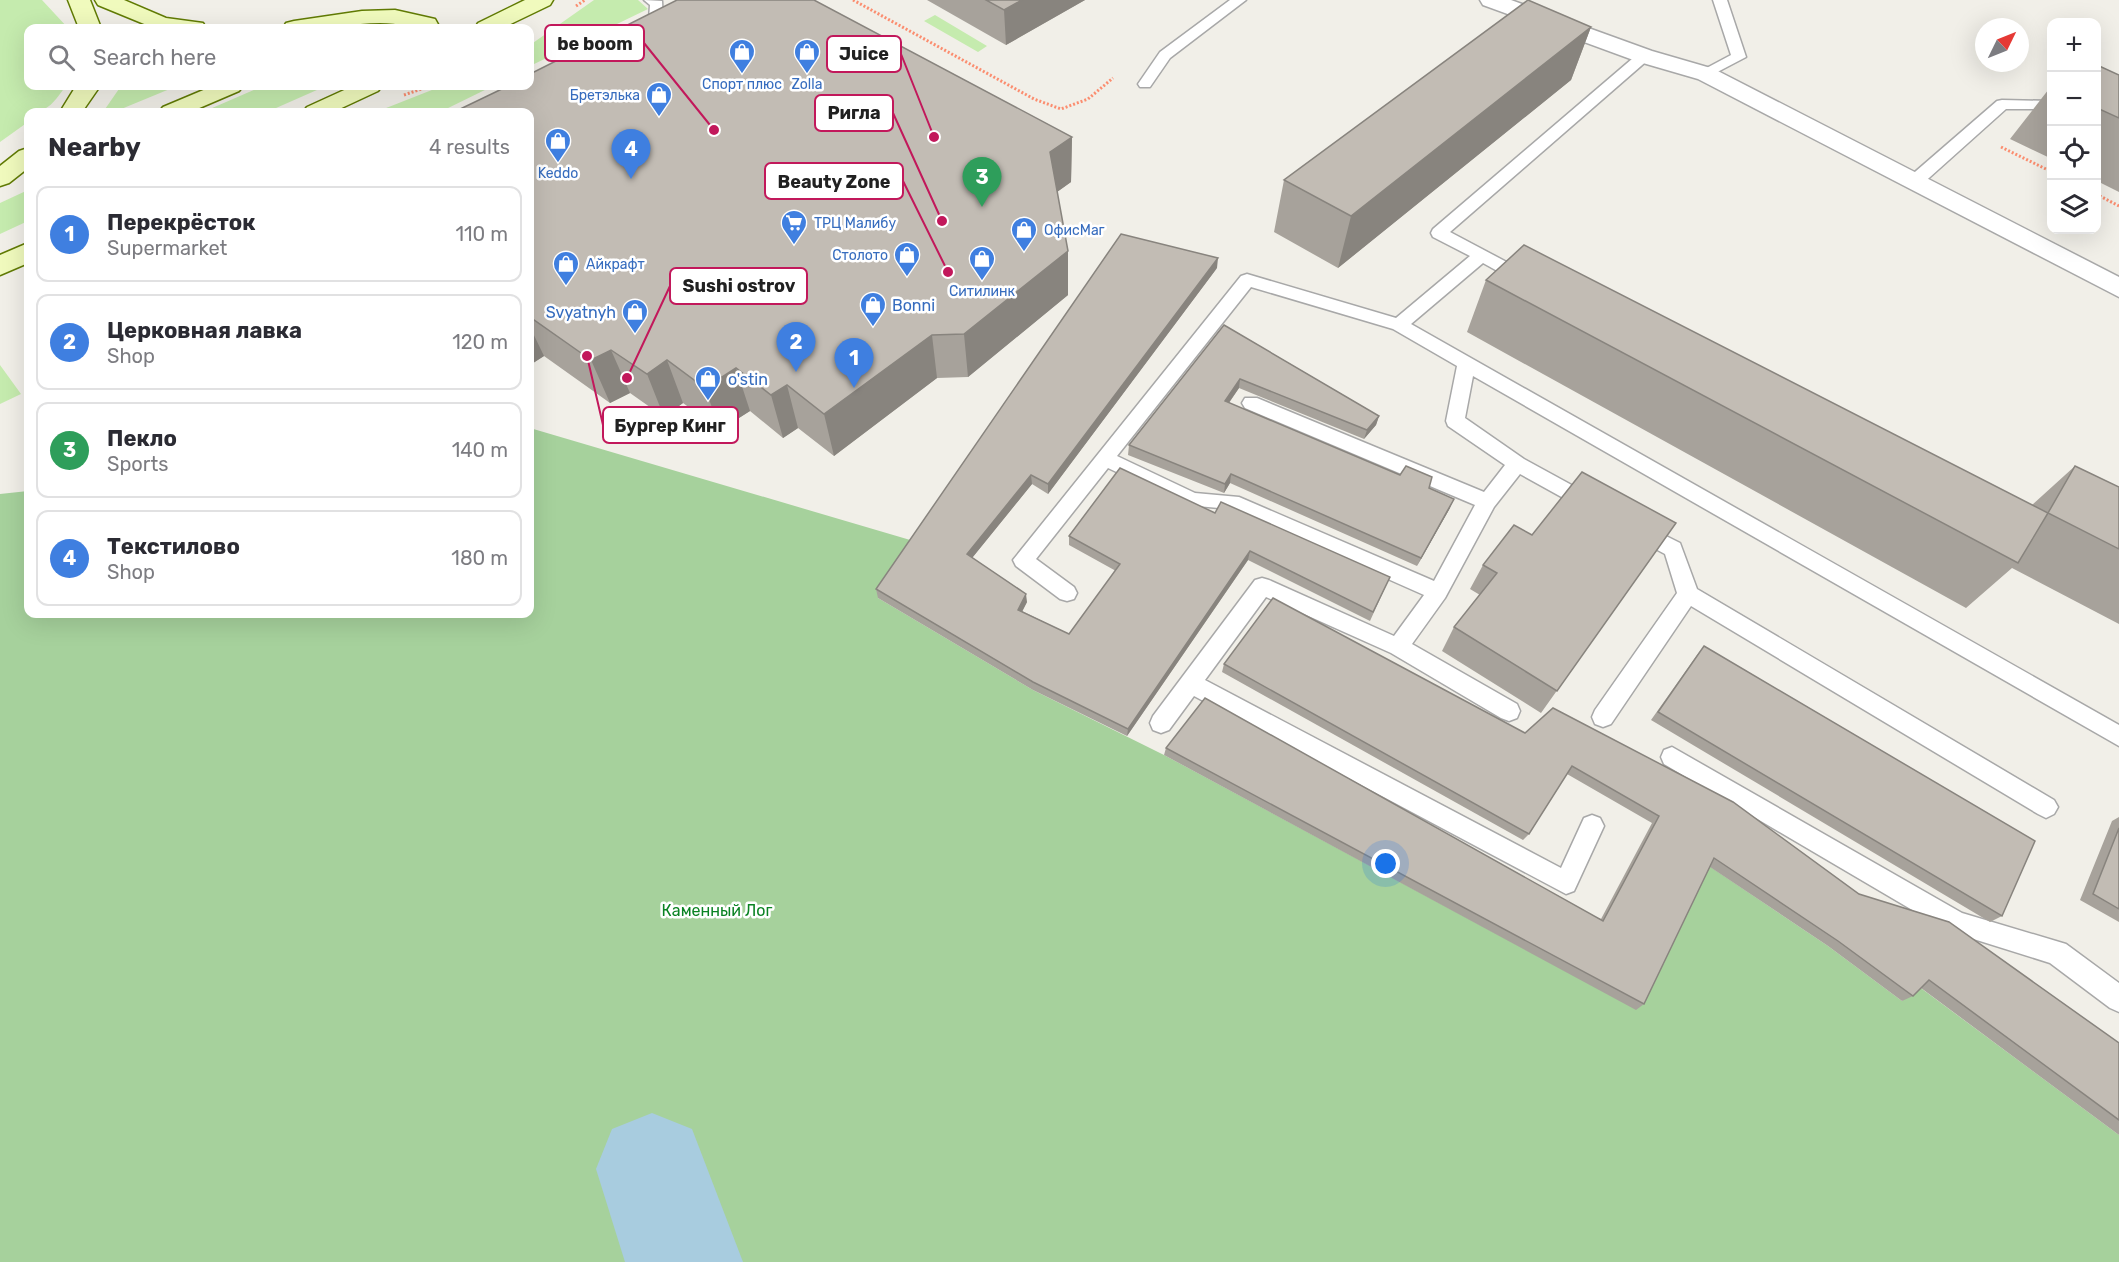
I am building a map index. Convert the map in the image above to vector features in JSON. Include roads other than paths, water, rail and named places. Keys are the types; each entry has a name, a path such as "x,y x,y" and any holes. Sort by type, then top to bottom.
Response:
{"main road":[{"path":"79,0 88,24"},
{"path":"106,0 162,24"},
{"path":"368,24 421,0"},
{"path":"494,24 542,0"},
{"path":"325,24 387,16 411,18 427,24"},
{"path":"74,108 85,90"},
{"path":"180,108 222,90"},
{"path":"323,108 362,90"},
{"path":"0,178 24,159"},
{"path":"0,188 24,178"},
{"path":"0,266 24,254"}],"street":[{"path":"1491,0 1644,56 1706,74 2119,288"}],"lane":[{"path":"625,38 656,21 657,4 651,0"},
{"path":"1145,84 1165,55 1239,0"},
{"path":"1706,74 1739,57 1720,0"},
{"path":"1544,289 1440,233 1644,56"},
{"path":"1914,182 2002,104 2047,105"},
{"path":"1399,325 1482,255"},
{"path":"1067,592 1023,560 1247,280 1399,325 2119,736"},
{"path":"1467,363 1455,421 1516,464 1673,549 1688,594 2046,807"},
{"path":"1251,403 1487,502"},
{"path":"1105,458 1193,500 1232,502 1438,592"},
{"path":"1398,647 1438,592 1487,502 1516,464"},
{"path":"1161,723 1262,586 1398,647 1509,711"},
{"path":"1603,717 1688,594"},
{"path":"1190,683 1566,883 1592,826"},
{"path":"1672,757 1957,923 2057,953 2119,999"}],"waterway":[{"path":"652,1169 684,1262"}],"place":[{"name":"Спорт плюс","path":"742,75"},
{"name":"Zolla","path":"807,75"},
{"name":"Бретэлька","path":"659,118"},
{"name":"be boom","path":"714,130"},
{"name":"Juice","path":"934,137"},
{"name":"Keddo","path":"558,164"},
{"name":"Текстилово","path":"631,179"},
{"name":"Пекло","path":"982,207"},
{"name":"Ригла","path":"942,221"},
{"name":"ТРЦ Малибу","path":"794,246"},
{"name":"ОфисМаг","path":"1024,253"},
{"name":"Beauty Zone","path":"948,272"},
{"name":"Столото","path":"907,278"},
{"name":"Ситилинк","path":"982,282"},
{"name":"Айкрафт","path":"566,287"},
{"name":"Bonni","path":"873,328"},
{"name":"Svyatnyh","path":"635,335"},
{"name":"Бургер Кинг","path":"587,356"},
{"name":"Церковная лавка","path":"796,372"},
{"name":"Sushi ostrov","path":"627,378"},
{"name":"Перекрёсток","path":"854,388"},
{"name":"o'stin","path":"708,402"}],"park label":[{"name":"Каменный Лог","path":"717,910"}]}
